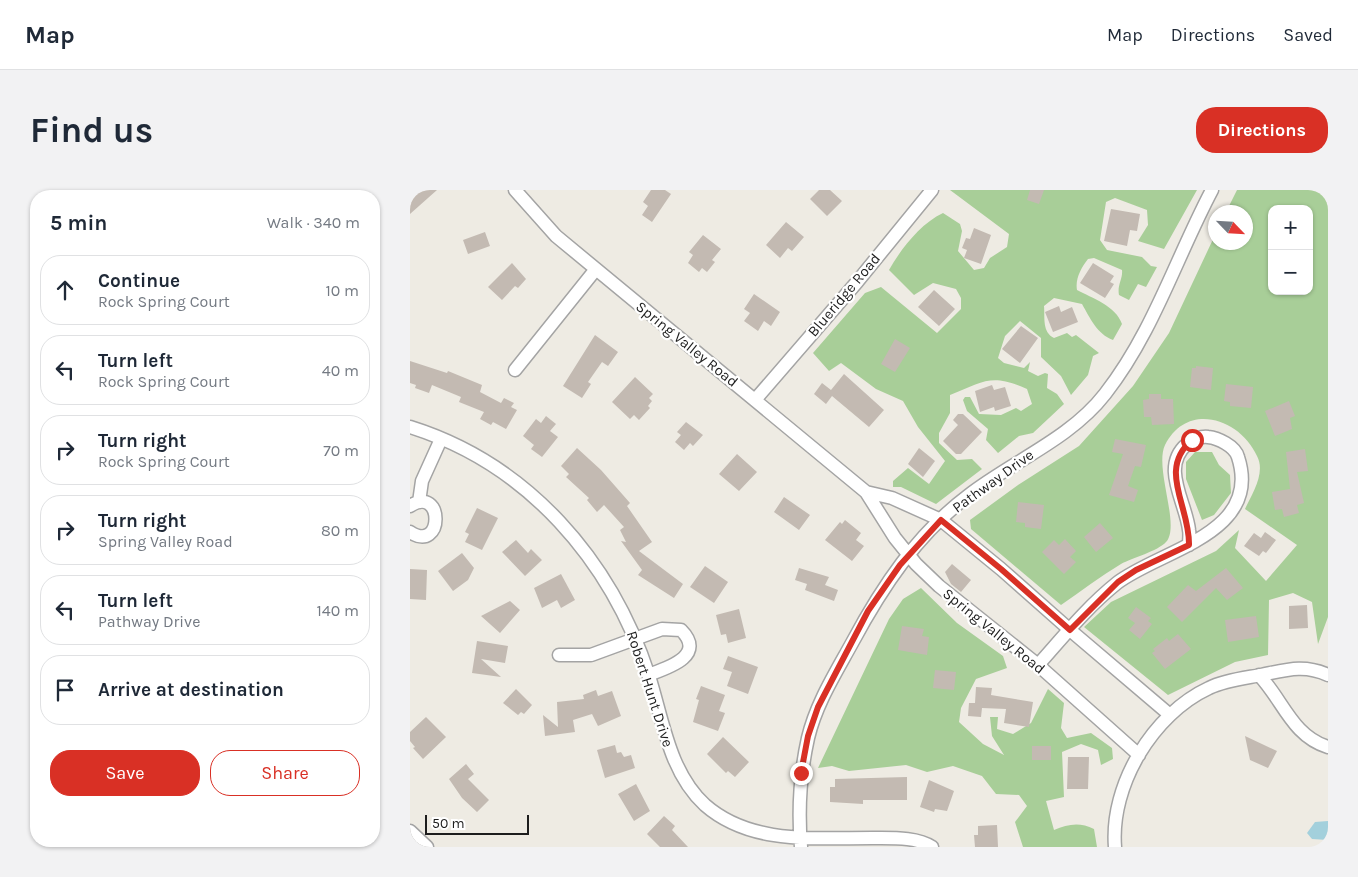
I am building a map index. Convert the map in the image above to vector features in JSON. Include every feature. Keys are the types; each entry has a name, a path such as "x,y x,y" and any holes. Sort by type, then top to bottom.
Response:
{"street":[{"name":"Spring Valley Road","path":"515,190 556,236 866,492 878,514 909,555 939,586 1038,665 1139,755"},
{"name":"Blueridge Road","path":"755,400 857,282 932,190"},
{"name":"Pathway Drive","path":"801,842 801,773 808,736 818,707 868,611 886,583 941,520 968,496 1076,423 1104,395 1127,361 1158,306 1212,190"},
{"path":"515,370 596,269"},
{"name":"Robert Hunt Drive","path":"410,427 479,457 514,479 558,518 578,541 601,572 620,604 648,674 673,758 688,785 703,804 721,820 749,832 801,842 923,842 932,847"},
{"path":"1038,665 1118,582 1136,570 1189,545 1213,532 1236,502 1242,486 1241,467 1237,453 1223,441 1207,436 1192,440 1182,448 1175,464 1175,478 1189,530 1189,545"},
{"path":"410,532 419,536 425,535 436,524 436,514 433,509 424,503 415,504 422,481 440,439"},
{"name":"Spring Valley Road","path":"866,492 892,498 941,520 1001,569 1170,715"},
{"path":"559,655 591,655 662,629 675,628 681,630 688,640 688,652 682,660 648,674"},
{"path":"1115,847 1114,831 1118,804 1126,780 1139,755 1170,715 1192,697 1211,687 1299,667 1316,669 1328,675"},
{"path":"1259,676 1272,689 1290,720 1312,739 1328,747"},
{"path":"410,831 427,847"}],"green space":[{"path":"950,190 1197,190 1164,249 1138,241 1148,225 1147,210 1115,198 1106,202 1100,240 1107,250 1142,257 1151,266 1157,267 1146,287 1138,284 1129,300 1119,295 1122,270 1094,258 1088,259 1083,266 1078,278 1077,290 1103,303 1115,312 1122,324 1113,340 1098,330 1082,304 1054,298 1044,306 1045,324 1050,335 1054,338 1067,333 1072,337 1076,335 1099,353 1093,356 1088,375 1071,395 1061,376 1041,357 1041,338 1020,321 1005,336 998,358 1004,363 1024,368 1030,362 1028,371 1038,376 1045,373 1048,374 1047,388 1057,394 1064,404 1033,433 1019,436 998,453 986,440 988,429 967,411 963,400 965,397 970,397 979,414 1001,415 1016,408 1021,411 1032,404 1027,389 1005,381 996,380 980,383 950,395 950,413 939,433 939,443 957,460 972,459 982,469 936,504 901,487 893,487 893,481 908,468 929,484 945,461 918,427 903,401 876,389 841,363 829,371 813,353 865,293 881,287 937,333 961,309 961,298 956,289 933,283 914,295 889,270 899,254 919,230 943,213 960,224 962,231 958,251 974,270 984,268 990,258 1007,247 1009,234"},
{"path":"1237,190 1328,190 1328,617 1318,644 1312,602 1293,593 1269,600 1268,655 1235,662 1168,695 1084,627 1111,602 1216,551 1239,530 1235,548 1266,581 1297,545 1245,509 1257,483 1260,469 1257,456 1239,432 1226,424 1213,420 1199,419 1186,423 1175,431 1165,445 1162,455 1164,482 1171,523 1170,534 1166,542 1121,564 1061,605 971,529 970,520 1018,485 1079,446 1133,386 1169,333 1208,250 1253,250 1253,205 1230,205"},
{"path":"1195,452 1212,452 1219,465 1230,475 1231,493 1214,515 1202,520 1186,479 1186,462"},
{"path":"921,588 957,623 1003,656 1007,668 976,679 961,708 959,722 983,744 1004,755 992,736 990,717 998,717 997,729 1013,734 1031,723 1048,689 1064,703 1061,728 1067,738 1091,733 1112,748 1113,759 1101,765 1098,750 1081,744 1062,752 1064,797 1046,801 1054,830 1064,826 1084,825 1094,829 1097,847 1023,847 1015,822 1027,806 1019,795 996,794 982,776 953,766 927,772 906,765 849,771 832,766 818,768 889,619 903,599"}],"water":[{"path":"1328,821 1328,840 1312,839 1307,833 1315,822"}],"building":[{"path":"410,190 437,190 410,214"},
{"path":"651,190 665,190 671,194 652,222 642,215 648,206 643,202"},
{"path":"819,190 830,190 842,201 827,216 810,199"},
{"path":"1030,190 1044,190 1039,204 1027,200"},
{"path":"1111,209 1140,214 1137,231 1130,230 1127,246 1104,241"},
{"path":"786,222 804,237 792,251 788,248 780,258 766,245"},
{"path":"974,228 991,235 981,264 964,258 967,250 962,248 966,238 970,239"},
{"path":"485,232 490,246 468,254 463,240"},
{"path":"703,235 721,249 712,260 715,262 707,272 702,268 699,272 688,263 693,255 689,252"},
{"path":"512,263 526,279 518,288 515,286 502,300 488,287"},
{"path":"1093,263 1114,276 1110,282 1114,284 1105,298 1080,283"},
{"path":"934,290 955,309 939,326 918,307"},
{"path":"754,294 780,312 771,326 764,321 758,331 744,321 750,313 744,309"},
{"path":"1059,306 1061,312 1072,307 1078,322 1053,332 1045,312"},
{"path":"1021,326 1038,338 1020,363 1002,349"},
{"path":"595,335 618,352 608,366 602,362 588,382 591,384 582,398 563,386"},
{"path":"895,339 910,348 895,372 881,364"},
{"path":"410,361 447,373 448,371 482,385 480,392 501,403 504,398 514,403 511,407 517,410 506,429 493,422 491,425 480,419 484,412 459,402 461,397 432,385 429,393 415,388 416,385 410,383"},
{"path":"1196,366 1213,368 1211,390 1190,387 1192,368 1196,368"},
{"path":"844,374 884,410 869,427 832,396 826,404 814,394 822,383 831,390"},
{"path":"635,377 653,394 649,398 652,401 648,406 650,408 639,420 634,415 630,419 612,402"},
{"path":"1226,384 1253,387 1251,408 1230,406 1230,402 1224,401"},
{"path":"992,385 994,390 1005,387 1011,406 995,411 994,407 980,412 975,391"},
{"path":"1149,394 1161,394 1161,399 1173,399 1174,424 1152,425 1151,417 1144,417 1143,400 1149,399"},
{"path":"1289,401 1295,416 1290,418 1292,429 1275,436 1265,411"},
{"path":"958,414 963,414 982,432 961,454 956,454 943,441 958,425 953,420"},
{"path":"546,416 556,424 550,431 558,437 542,457 531,449 534,445 523,436 536,419 541,423"},
{"path":"686,422 703,435 693,446 690,443 684,450 675,442 681,435 677,432"},
{"path":"1115,439 1146,445 1141,467 1135,466 1128,486 1138,490 1134,502 1109,495 1123,454 1112,452"},
{"path":"577,448 601,470 630,503 627,506 652,542 639,551 683,584 674,598 638,575 642,570 621,541 626,542 620,530 624,527 604,505 597,512 587,500 589,498 566,477 569,474 561,466"},
{"path":"919,448 935,461 923,477 908,464"},
{"path":"1305,449 1308,471 1297,472 1304,503 1297,505 1299,513 1284,517 1282,509 1275,510 1272,492 1290,489 1286,452"},
{"path":"737,454 757,472 739,491 719,474"},
{"path":"784,497 810,515 799,530 774,512"},
{"path":"1018,502 1044,505 1041,529 1025,527 1025,523 1016,522"},
{"path":"477,508 498,518 482,550 465,542 469,534 465,532"},
{"path":"845,520 861,533 856,540 864,546 852,561 825,540 840,522 842,524"},
{"path":"1100,523 1113,538 1096,552 1084,537"},
{"path":"1265,532 1276,540 1266,553 1263,551 1259,556 1244,546 1254,533 1261,538"},
{"path":"1065,539 1076,551 1070,557 1076,562 1064,574 1042,552 1054,540 1059,545"},
{"path":"516,540 528,553 531,549 542,560 525,576 502,552"},
{"path":"462,553 474,568 468,580 453,591 438,571"},
{"path":"952,564 971,580 961,592 951,584 945,572"},
{"path":"705,566 728,582 714,603 690,587"},
{"path":"799,568 829,577 825,585 838,590 834,601 805,590 807,584 795,580"},
{"path":"1226,568 1243,588 1227,600 1216,588 1182,622 1167,607 1188,585 1196,591"},
{"path":"410,569 427,570 426,600 410,599"},
{"path":"561,574 575,600 561,608 557,600 542,608 534,588"},
{"path":"510,601 520,610 500,633 481,616"},
{"path":"1307,605 1308,628 1289,629 1289,606"},
{"path":"1136,607 1151,618 1148,621 1152,624 1140,639 1129,630 1135,623 1128,618"},
{"path":"739,609 746,638 728,643 726,634 721,635 716,615"},
{"path":"1256,616 1259,637 1228,642 1225,620"},
{"path":"902,626 924,629 922,636 929,637 927,655 898,650"},
{"path":"1178,634 1191,649 1165,669 1152,653 1155,651 1153,649 1167,638 1169,641"},
{"path":"477,641 508,646 505,663 481,659 501,677 472,673"},
{"path":"728,656 758,667 748,694 727,686 732,672 723,669"},
{"path":"935,670 956,672 954,690 933,688"},
{"path":"701,686 725,695 719,711 725,713 718,731 693,722 699,700 696,699"},
{"path":"976,687 992,688 991,695 1033,702 1029,727 1004,723 1006,709 982,708 981,717 968,716 969,703 975,703"},
{"path":"516,689 532,705 524,714 521,712 518,715 503,703"},
{"path":"596,690 598,696 612,691 621,716 598,726 592,714 573,720 575,732 545,736 543,715 558,727 557,702 584,699 583,695"},
{"path":"426,717 446,737 423,759 413,748 415,747 410,741 410,732"},
{"path":"1245,736 1277,751 1268,768 1250,760"},
{"path":"723,737 749,762 735,777 728,771 726,773 707,754"},
{"path":"615,745 617,753 621,752 624,757 631,755 635,768 605,778 597,750"},
{"path":"1032,746 1051,746 1051,760 1032,760"},
{"path":"1068,757 1089,757 1088,789 1067,789"},
{"path":"466,764 474,774 468,779 489,800 477,812 462,798 449,779"},
{"path":"907,777 907,800 863,800 863,804 830,802 830,787 835,787 835,779"},
{"path":"929,780 954,791 947,811 935,809 934,812 920,807"},
{"path":"636,784 650,811 634,821 618,794"},
{"path":"664,816 675,826 672,830 688,847 660,847 647,834"},
{"path":"997,825 998,847 975,847 974,835 978,835 978,826"}],"route":[{"path":"801,773 808,736 818,707 868,611 900,565 941,520 1001,569 1070,630 1118,582 1136,570 1189,545 1189,530 1175,478 1175,464 1182,448 1192,440"}]}
